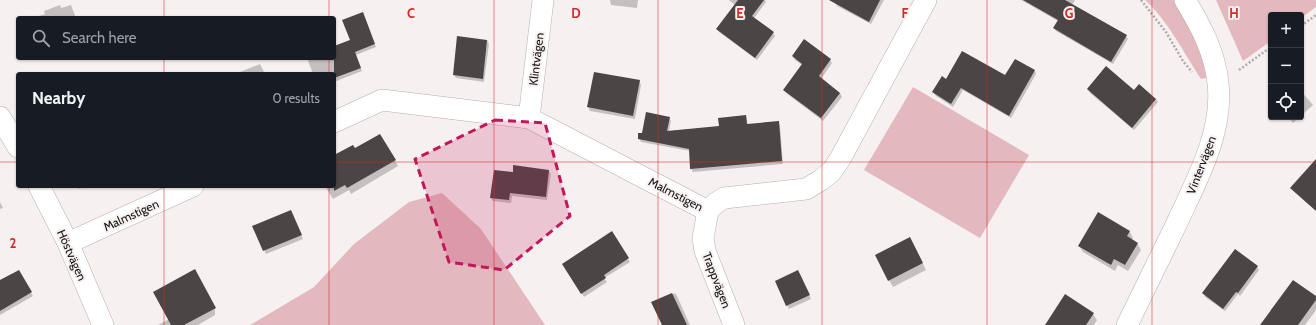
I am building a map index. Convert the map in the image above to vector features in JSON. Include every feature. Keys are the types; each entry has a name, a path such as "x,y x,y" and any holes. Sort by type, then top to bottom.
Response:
{"street":[{"name":"Klintvägen","path":"529,118 542,0"},
{"name":"Malmstigen","path":"336,121 382,100 529,118 708,211 724,198 806,189 832,171 840,159 926,0"},
{"name":"Vintervägen","path":"1127,325 1202,168 1210,148 1215,127 1219,84 1208,43 1197,19 1185,0"},
{"path":"0,117 16,144"},
{"name":"Höstvägen","path":"40,188 68,243 103,325"},
{"name":"Malmstigen","path":"68,243 189,188"},
{"name":"Trappvägen","path":"708,211 703,238 705,251 734,325"}],"path":[{"path":"1141,0 1166,32 1183,61 1200,82 1208,85 1219,84 1270,48"},
{"path":"1304,24 1316,14"}],"highlighted area":[{"path":"495,120 545,123 570,216 504,270 449,262 415,159"}],"shaded area":[{"path":"1145,0 1175,0 1198,43 1207,78 1201,79 1168,27"},
{"path":"1216,0 1316,0 1316,7 1304,16 1304,12 1268,12 1268,43 1243,61"},
{"path":"913,87 1029,155 980,238 864,170"},
{"path":"442,193 481,229 545,325 250,325 314,287 354,244 409,202"}],"building":[{"path":"738,0 764,0 752,16 774,32 755,58 716,29"},
{"path":"829,0 880,0 869,22"},
{"path":"1023,0 1065,0 1127,35 1111,62 1053,28 1058,20"},
{"path":"363,12 375,44 355,52 361,68 336,77 336,72 334,72 334,60 336,60 336,45 350,40 342,20"},
{"path":"457,36 487,40 483,79 453,75"},
{"path":"804,39 831,59 819,76 840,93 821,118 783,90 802,64 792,56"},
{"path":"962,51 1005,75 1015,59 1035,70 1009,116 961,88 951,104 932,92 942,76 946,79"},
{"path":"1106,66 1134,90 1139,84 1156,99 1132,128 1087,89"},
{"path":"594,72 640,80 633,116 587,107"},
{"path":"646,112 670,117 667,131 719,126 718,118 746,115 747,124 779,121 782,161 690,169 689,149 638,139 638,133 642,133"},
{"path":"380,134 396,160 347,188 345,185 334,191 334,188 336,188 336,154 353,145 355,148"},
{"path":"1316,159 1316,211 1290,188"},
{"path":"513,165 549,170 546,197 510,193 509,200 490,198 494,170 513,172"},
{"path":"291,210 302,235 263,251 252,226"},
{"path":"1098,212 1130,231 1127,236 1138,243 1125,265 1114,259 1111,265 1078,246"},
{"path":"612,231 629,258 604,275 606,278 581,294 562,264"},
{"path":"910,237 923,263 888,281 875,255"},
{"path":"1235,249 1258,266 1238,293 1236,292 1223,309 1202,293"},
{"path":"195,269 216,308 184,325 171,325 153,292"},
{"path":"19,270 32,292 0,311 0,280"},
{"path":"798,270 810,295 786,306 775,281"},
{"path":"1293,280 1316,296 1316,300 1298,325 1260,325"},
{"path":"672,293 687,325 662,325 651,302"},
{"path":"1065,294 1094,313 1086,325 1045,325"}]}
